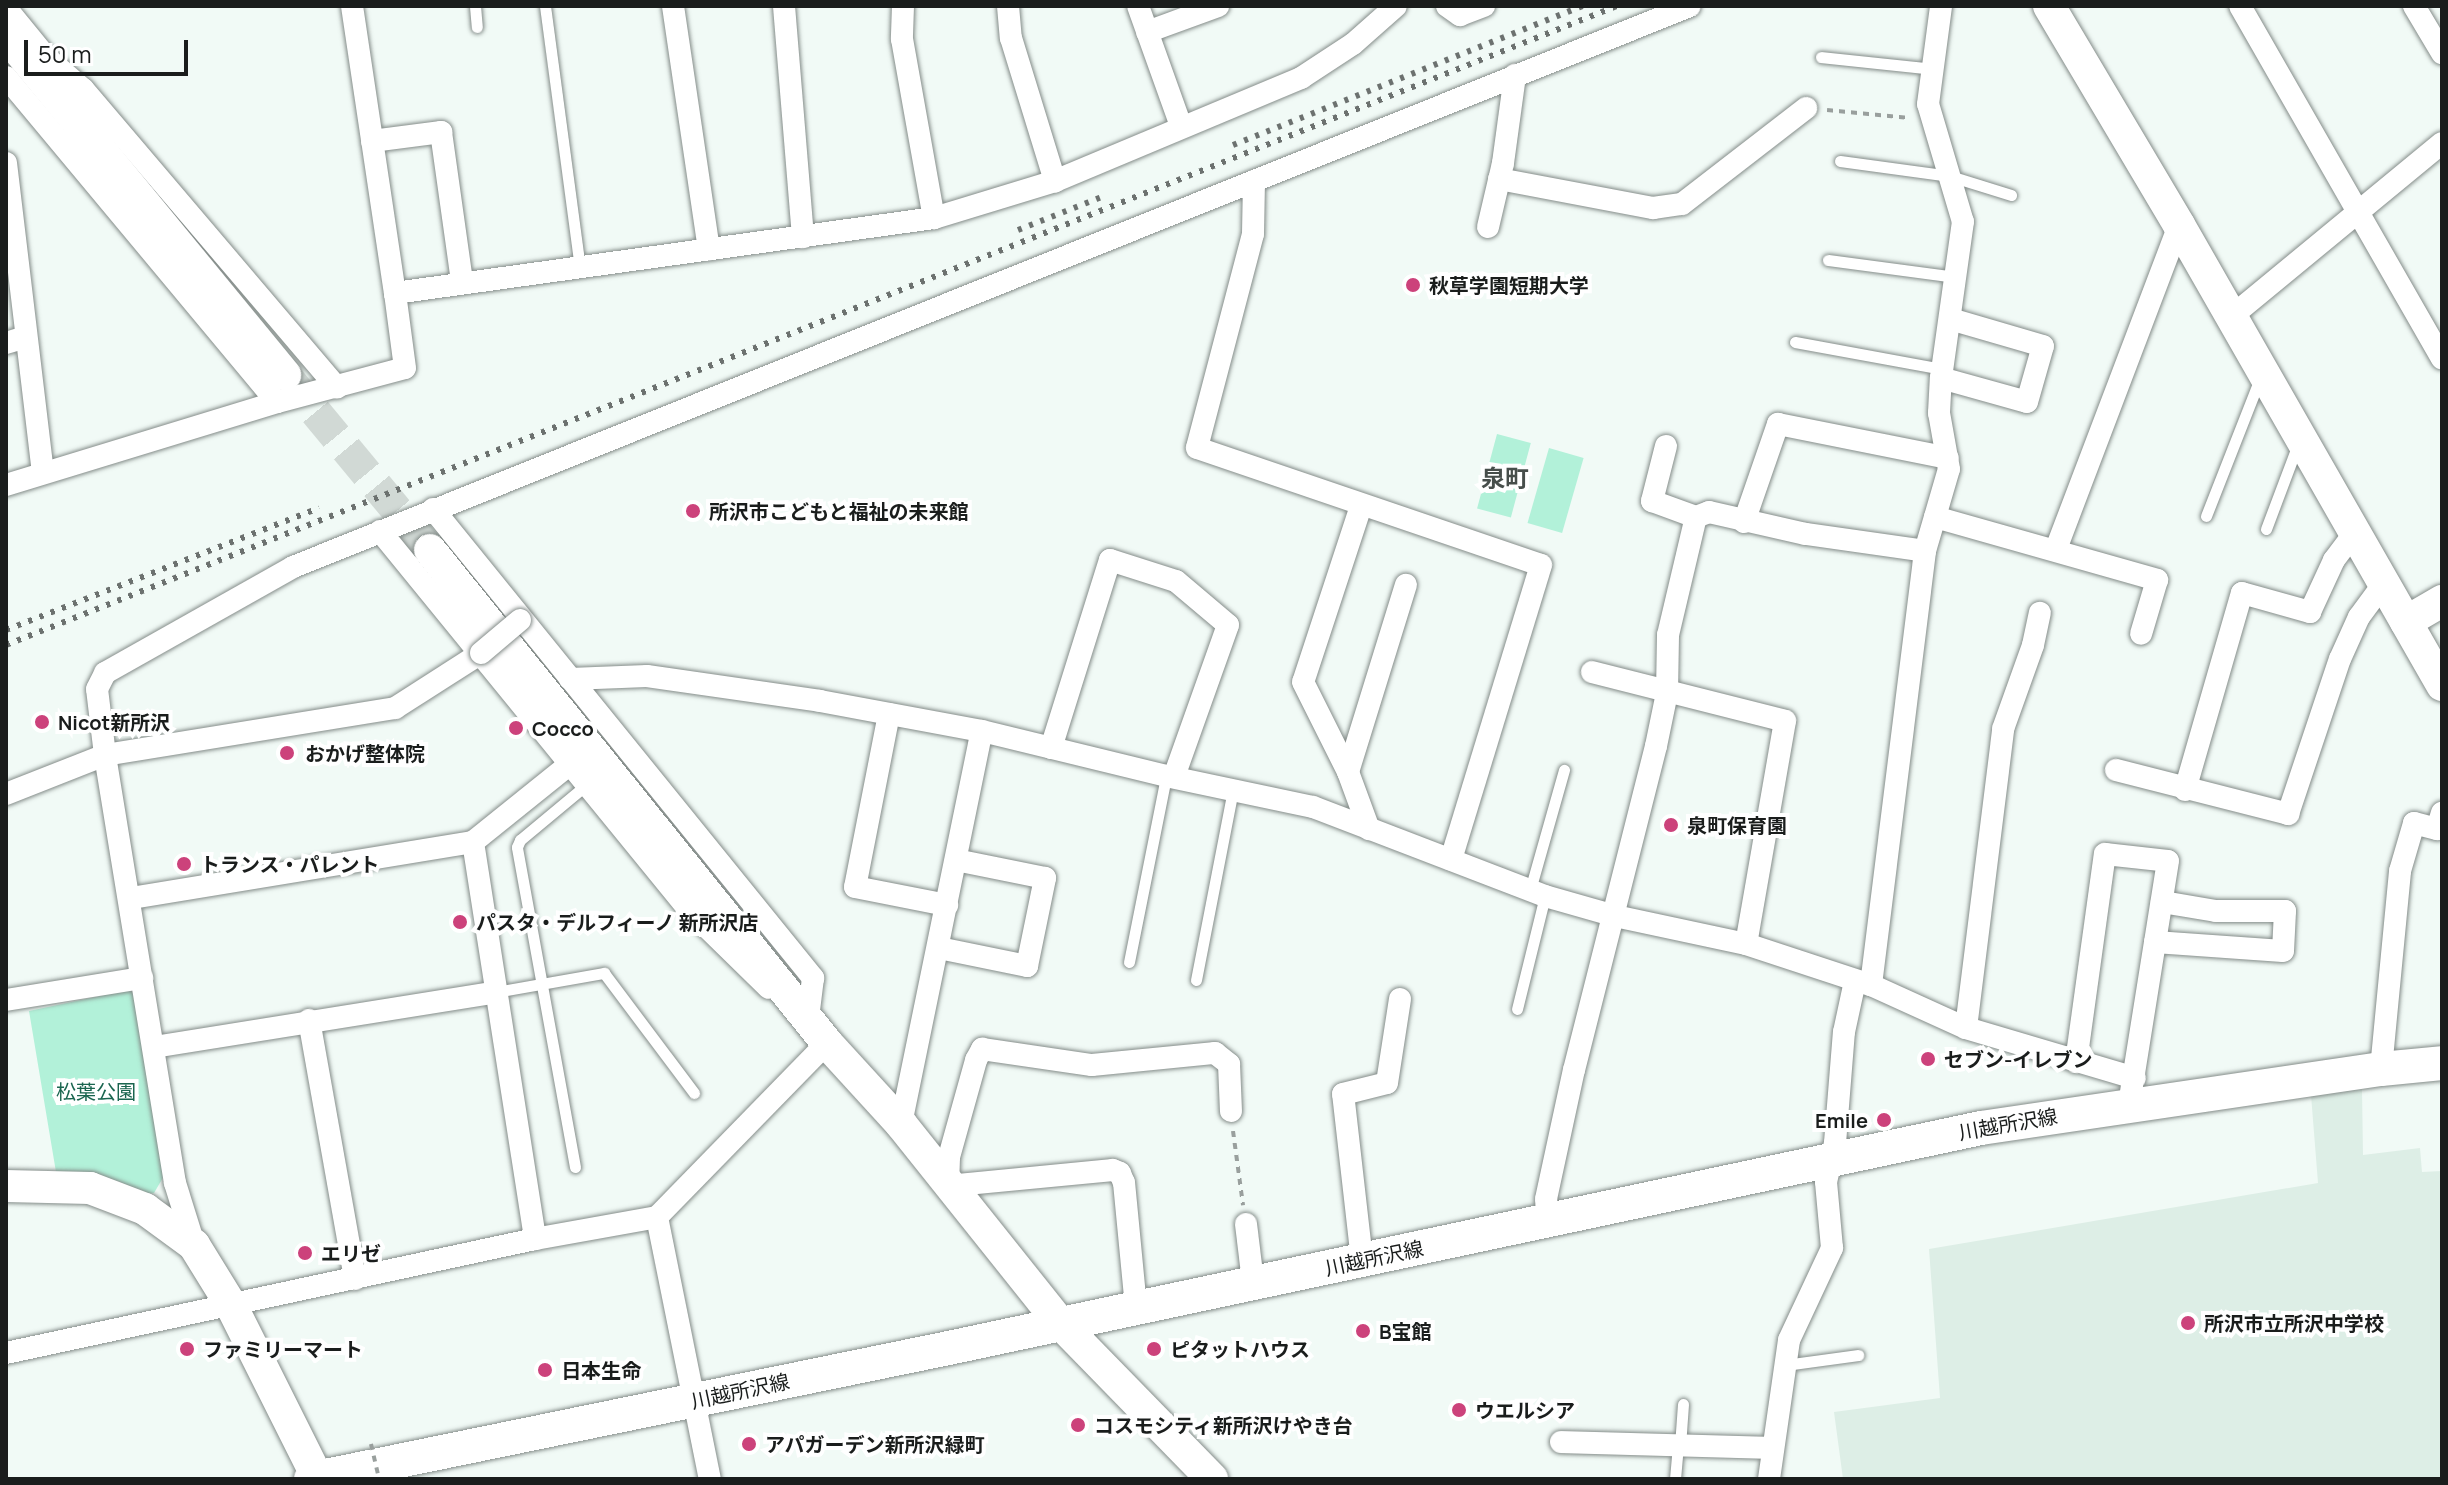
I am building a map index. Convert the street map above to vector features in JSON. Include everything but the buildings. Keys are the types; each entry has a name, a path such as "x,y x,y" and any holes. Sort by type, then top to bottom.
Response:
{"main road":[{"name":"川越所沢線","path":"315,1479 1547,1222 1981,1128 2131,1091 2442,1063"}],"street":[{"path":"6,485 281,389 337,387 405,368 352,6"},
{"path":"673,6 709,249"},
{"path":"784,6 803,237"},
{"path":"903,6 902,39 934,218"},
{"path":"1008,6 1011,38 1055,181"},
{"path":"1138,6 1181,126"},
{"path":"1147,32 1218,6"},
{"path":"395,293 462,281 934,218 1055,181 1310,72 1353,44 1396,6"},
{"path":"1447,6 1460,15 1484,6"},
{"path":"315,1479 231,1305 194,1245 175,1183 131,898 105,755 97,689 105,673 293,567 1690,6"},
{"path":"1769,1479 1789,1340 1832,1248 1826,1182 1832,1160 1844,1032 1863,983 1925,551 1949,469 1939,413 1941,374 1963,222 1928,104 1941,6"},
{"path":"2049,6 2232,316 2442,685"},
{"path":"2240,6 2442,358"},
{"path":"2414,6 2442,53"},
{"path":"6,8 46,57 83,89 337,387"},
{"path":"6,35 281,389"},
{"path":"1488,227 1499,179 1515,75"},
{"path":"6,77 281,389"},
{"path":"1499,179 1653,208 1682,204 1806,108"},
{"path":"372,141 441,132 462,281"},
{"path":"2232,316 2442,143"},
{"path":"6,163 16,340 43,473"},
{"path":"1254,181 1253,234 1197,448 1541,565 1451,860"},
{"path":"2056,549 2179,225"},
{"path":"1941,374 2027,402 2043,346 1950,319"},
{"path":"1744,522 1778,424 1948,458"},
{"path":"1666,446 1652,501 1696,517 1709,512 1744,522 1925,551"},
{"path":"1361,506 1303,682 1348,772 1369,829"},
{"path":"6,1353 535,1239 657,1217 818,1031 813,978 433,509"},
{"path":"1547,1222 1546,1199 1574,1070 1615,916 1667,693 1668,635 1696,517"},
{"path":"1935,517 2157,580 2141,634"},
{"path":"380,531 690,911 752,975 818,1031"},
{"path":"2185,790 2242,593 2310,612 2334,560 2356,531"},
{"path":"430,550 818,1031 901,1124 1060,1323 1212,1479"},
{"path":"1051,748 1110,560 1176,581 1228,625 1170,777"},
{"path":"2116,770 2288,814 2340,659 2359,617 2384,583"},
{"path":"1348,772 1406,585"},
{"path":"2406,622 2442,601"},
{"path":"1966,1028 2003,729 2033,645 2040,613"},
{"path":"6,794 105,755 395,708 481,653 520,620"},
{"path":"1592,672 1785,721 1746,944"},
{"path":"570,679 677,678 889,714 982,731 1170,777 1313,807 1538,893 1615,916 1746,944 1863,983 1966,1028 2076,1062 2131,1091 2168,861 2105,854 2076,1062"},
{"path":"889,714 855,887 947,905"},
{"path":"901,1124 982,731"},
{"path":"131,898 473,842 570,764"},
{"path":"2381,1069 2400,871 2414,823 2437,829 2442,813"},
{"path":"473,842 535,1239"},
{"path":"939,948 1027,966 1045,878 956,860"},
{"path":"2155,942 2283,951 2285,911 2216,911 2162,902"},
{"path":"6,1000 142,978"},
{"path":"154,1047 496,992"},
{"path":"1362,1260 1343,1094 1387,1083 1400,999"},
{"path":"309,1020 355,1279"},
{"path":"948,1186 949,1157 976,1060 982,1049 1092,1065 1215,1053 1229,1064 1231,1111"},
{"path":"948,1186 1113,1170 1120,1173 1124,1183 1136,1307"},
{"path":"6,1186 76,1187 105,1193 145,1209 194,1245"},
{"path":"657,1217 710,1479"},
{"path":"1246,1224 1253,1282"},
{"path":"1561,1442 1772,1448"}],"lane":[{"path":"475,6 477,27"},
{"path":"545,6 580,267"},
{"path":"1821,57 1933,69"},
{"path":"1840,161 1950,176 2011,195"},
{"path":"1828,260 1956,277"},
{"path":"1795,342 1941,374"},
{"path":"2206,516 2262,371"},
{"path":"2266,529 2301,437"},
{"path":"1517,1009 1564,770"},
{"path":"1129,962 1170,777"},
{"path":"575,1167 517,847 520,840 586,785"},
{"path":"1196,980 1233,790"},
{"path":"496,992 604,973 694,1093"},
{"path":"1785,1365 1858,1355"},
{"path":"1675,1479 1683,1404"}],"path":[{"path":"1806,108 1932,121"},
{"path":"1231,1111 1246,1224"},
{"path":"371,1444 379,1479"}],"shaded area":[{"name":"所沢市立所沢中学校","path":"2362,1089 2363,1155 2420,1148 2422,1172 2442,1171 2442,1479 1843,1479 1834,1412 1940,1398 1929,1249 2318,1183 2311,1095"}],"green space":[{"path":"1497,434 1531,443 1511,517 1477,508"},
{"path":"1549,448 1584,458 1562,533 1528,523"},
{"name":"松葉公園","path":"128,990 134,993 164,1176 154,1193 145,1194 120,1182 87,1174 56,1172 29,1011"}],"tunnel":[{"path":"285,375 430,550"}],"railway":[{"path":"1233,145 1583,6"},
{"path":"6,645 1617,6"},
{"path":"1018,230 1107,195"},
{"path":"6,630 319,508"}],"place":[{"name":"秋草学園短期大学","path":"1413,285"},
{"name":"所沢市こどもと福祉の未来館","path":"693,511"},
{"name":"Nicot新所沢","path":"42,722"},
{"name":"Cocco","path":"516,728"},
{"name":"おかげ整体院","path":"287,753"},
{"name":"泉町保育園","path":"1671,825"},
{"name":"トランス・パレント","path":"184,864"},
{"name":"パスタ・デルフィーノ 新所沢店","path":"460,922"},
{"name":"セブン-イレブン","path":"1928,1059"},
{"name":"Emile","path":"1884,1120"},
{"name":"エリゼ","path":"305,1253"},
{"name":"所沢市立所沢中学校","path":"2188,1323"},
{"name":"B宝館","path":"1363,1331"},
{"name":"ファミリーマート","path":"187,1349"},
{"name":"ピタットハウス","path":"1154,1349"},
{"name":"日本生命","path":"545,1370"},
{"name":"ウエルシア","path":"1459,1410"},
{"name":"コスモシティ新所沢けやき台","path":"1078,1425"},
{"name":"アパガーデン新所沢緑町","path":"749,1444"}],"district":[{"name":"泉町","path":"1505,478"}]}
